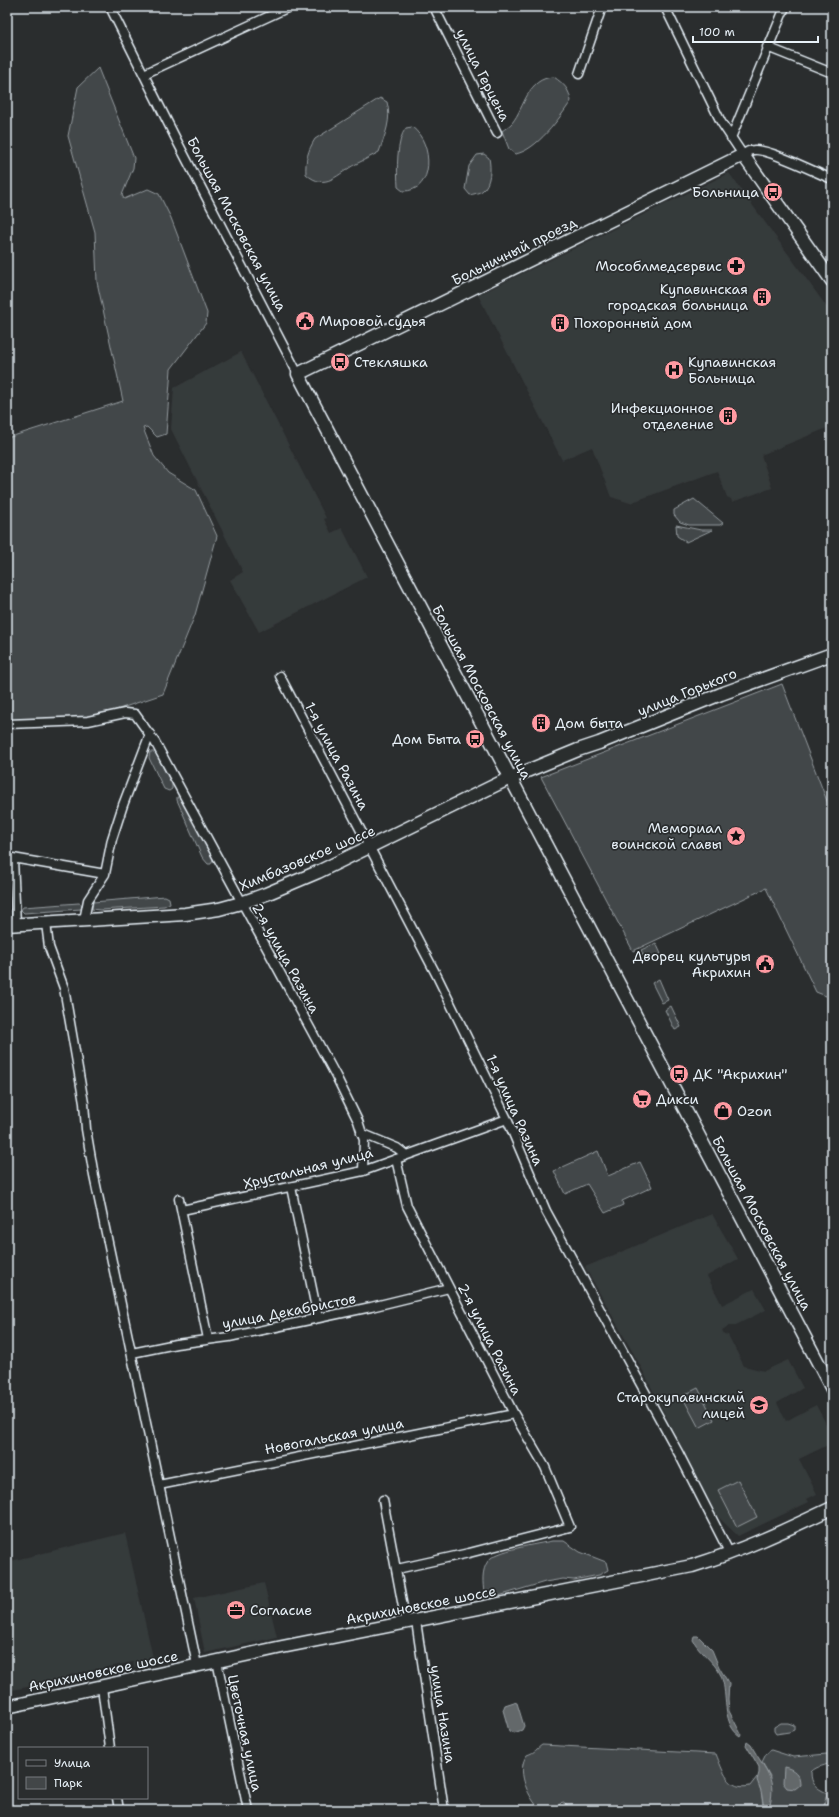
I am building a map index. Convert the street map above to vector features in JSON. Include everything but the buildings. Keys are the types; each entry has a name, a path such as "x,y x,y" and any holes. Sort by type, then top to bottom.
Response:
{"main road":[{"name":"Больничный проезд","path":"298,374 743,154"},
{"path":"743,154 832,281"},
{"name":"Большая Московская улица","path":"298,374 832,1388"},
{"name":"улица Горького","path":"510,778 721,694 832,654"},
{"name":"Химбазовское шоссе","path":"11,925 185,914 219,909 241,903 284,887 370,847 510,778"},
{"name":"Акрихиновское шоссе","path":"7,1707 197,1665 669,1571 730,1554 832,1508"}],"street":[{"name":"Большая Московская улица","path":"110,7 178,143 298,374"},
{"path":"144,74 289,7"},
{"name":"улица Герцена","path":"434,7 497,133"},
{"path":"579,74 602,7"},
{"path":"665,7 731,138 743,154 755,149 770,153 832,179"},
{"path":"731,138 767,46 785,7"},
{"path":"767,46 832,73"},
{"name":"1-я улица Разина","path":"280,676 437,976 507,1119 546,1211 679,1454 730,1554"},
{"name":"2-я улица Разина","path":"7,724 88,721 125,713 135,714 150,734 336,1076 358,1121 364,1140 362,1171"},
{"path":"84,920 88,900 105,874 112,839 123,805 150,734"},
{"path":"11,925 10,858 105,874"},
{"path":"46,923 49,947 64,988 84,1103 86,1129 94,1176 197,1665"},
{"name":"Хрустальная улица","path":"182,1210 362,1171 507,1119"},
{"path":"361,1133 396,1148 406,1155"},
{"name":"2-я улица Разина","path":"396,1159 407,1206 514,1414 545,1467 570,1527 469,1553 397,1569"},
{"path":"291,1187 318,1318"},
{"path":"179,1198 208,1339"},
{"name":"улица Декабристов","path":"132,1353 176,1344 229,1337 372,1307 449,1288"},
{"name":"Новогальская улица","path":"159,1484 514,1414"},
{"name":"улица Назина","path":"383,1500 397,1569 411,1622 444,1810"},
{"name":"Цветочная улица","path":"217,1662 248,1810"},
{"path":"102,1687 110,1747"},
{"path":"117,1799 119,1810"}],"shaded area":[{"name":"Купавинская Больница","path":"729,173 832,314 832,426 761,455 772,488 732,502 731,499 727,497 717,471 630,503 611,497 592,447 562,460 478,295"},
{"path":"241,352 326,518 324,519 331,533 342,528 367,577 259,632 230,580 243,572 171,429 174,388"},
{"path":"712,1214 738,1259 707,1276 722,1305 754,1289 766,1310 736,1325 730,1325 722,1330 724,1334 728,1335 744,1366 764,1371 788,1360 803,1388 777,1403 786,1421 816,1405 832,1435 832,1443 799,1459 817,1494 807,1499 809,1502 738,1536 716,1515 641,1367 585,1267"},
{"path":"125,1533 154,1662 134,1667 133,1662 69,1675 69,1679 7,1691 7,1562"},
{"path":"264,1583 277,1637 205,1653 194,1598"},
{"path":"694,1636 698,1636 712,1650 719,1667 729,1684 729,1711 741,1734 740,1736 735,1731 728,1719 721,1676 714,1665 696,1645 693,1640"},
{"path":"514,1702 517,1703 524,1726 522,1730 514,1733 509,1731 503,1710 505,1705"},
{"path":"747,1742 751,1745 770,1779 772,1795 770,1805 764,1808 761,1791 757,1780 759,1767 746,1745"},
{"path":"784,1767 791,1769 798,1775 800,1785 795,1789 787,1788 783,1783"}],"green space":[{"path":"98,68 134,158 133,168 122,195 124,199 148,189 159,194 171,218 207,313 206,323 171,369 166,434 157,437 147,427 143,428 154,456 168,473 196,490 217,536 195,615 163,694 92,718 7,721 7,438 123,401 97,282 95,232 68,136 78,87"},
{"path":"554,77 566,87 571,101 547,133 531,147 523,152 515,154 509,149 502,131 512,123 532,88 538,82"},
{"path":"380,98 387,102 389,115 387,127 379,152 326,181 313,179 306,174 306,165 310,147 315,139"},
{"path":"412,127 419,134 424,144 428,165 426,175 421,184 413,189 403,191 398,187 397,164 400,140 406,128"},
{"path":"484,154 489,158 489,180 482,191 470,195 465,189 469,166 477,155"},
{"path":"694,499 723,523 720,525 689,525 680,522 674,515 674,510"},
{"path":"676,525 701,530 712,530 686,542 677,536"},
{"path":"782,684 832,814 832,993 826,996 816,992 766,888 633,951 541,777"},
{"path":"150,752 155,752 172,784 172,789 169,791 164,789 149,758"},
{"path":"177,797 181,797 212,853 213,859 211,864 208,864 202,857"},
{"path":"165,896 169,898 170,903 164,906 100,910 92,909 93,902"},
{"path":"79,903 83,905 81,909 24,913 21,910 23,907"},
{"path":"656,943 661,954 646,961 641,950"},
{"path":"659,979 668,1000 662,1003 652,983"},
{"path":"671,1006 681,1027 675,1030 665,1010"},
{"path":"598,1151 608,1176 640,1162 652,1187 622,1201 623,1205 605,1213 587,1184 565,1194 554,1171"},
{"path":"698,1388 714,1420 699,1428 682,1396"},
{"path":"738,1480 757,1517 737,1527 718,1490"},
{"path":"552,1541 564,1541 580,1552 606,1562 608,1570 599,1575 574,1580 563,1579 545,1582 492,1598 484,1594 484,1569 492,1557 517,1548"},
{"path":"781,1723 794,1725 794,1730 776,1734 774,1727"},
{"path":"542,1745 716,1754 727,1778 736,1786 750,1786 757,1777 763,1805 770,1776 762,1762 766,1754 771,1750 793,1757 827,1754 831,1755 832,1761 816,1768 811,1772 813,1783 827,1793 823,1810 573,1810 562,1802 556,1808 538,1807 530,1796 524,1782 524,1761 527,1755 534,1752"}],"place":[{"name":"Больница","path":"773,192"},
{"name":"Мособлмедсервис","path":"736,266"},
{"name":"Купавинская городская больница","path":"762,297"},
{"name":"Мировой судья","path":"305,321"},
{"name":"Похоронный дом","path":"560,323"},
{"name":"Стекляшка","path":"340,362"},
{"name":"Купавинская Больница","path":"674,370"},
{"name":"Инфекционное отделение","path":"728,416"},
{"name":"Дом быта","path":"541,723"},
{"name":"Дом Быта","path":"475,739"},
{"name":"Мемориал воинской славы","path":"736,836"},
{"name":"Дворец культуры Акрихин","path":"765,964"},
{"name":"ДК \"Акрихин\"","path":"679,1074"},
{"name":"Дикси","path":"642,1099"},
{"name":"Ozon","path":"723,1111"},
{"name":"Старокупавинский лицей","path":"759,1405"},
{"name":"Согласие","path":"236,1610"}]}
